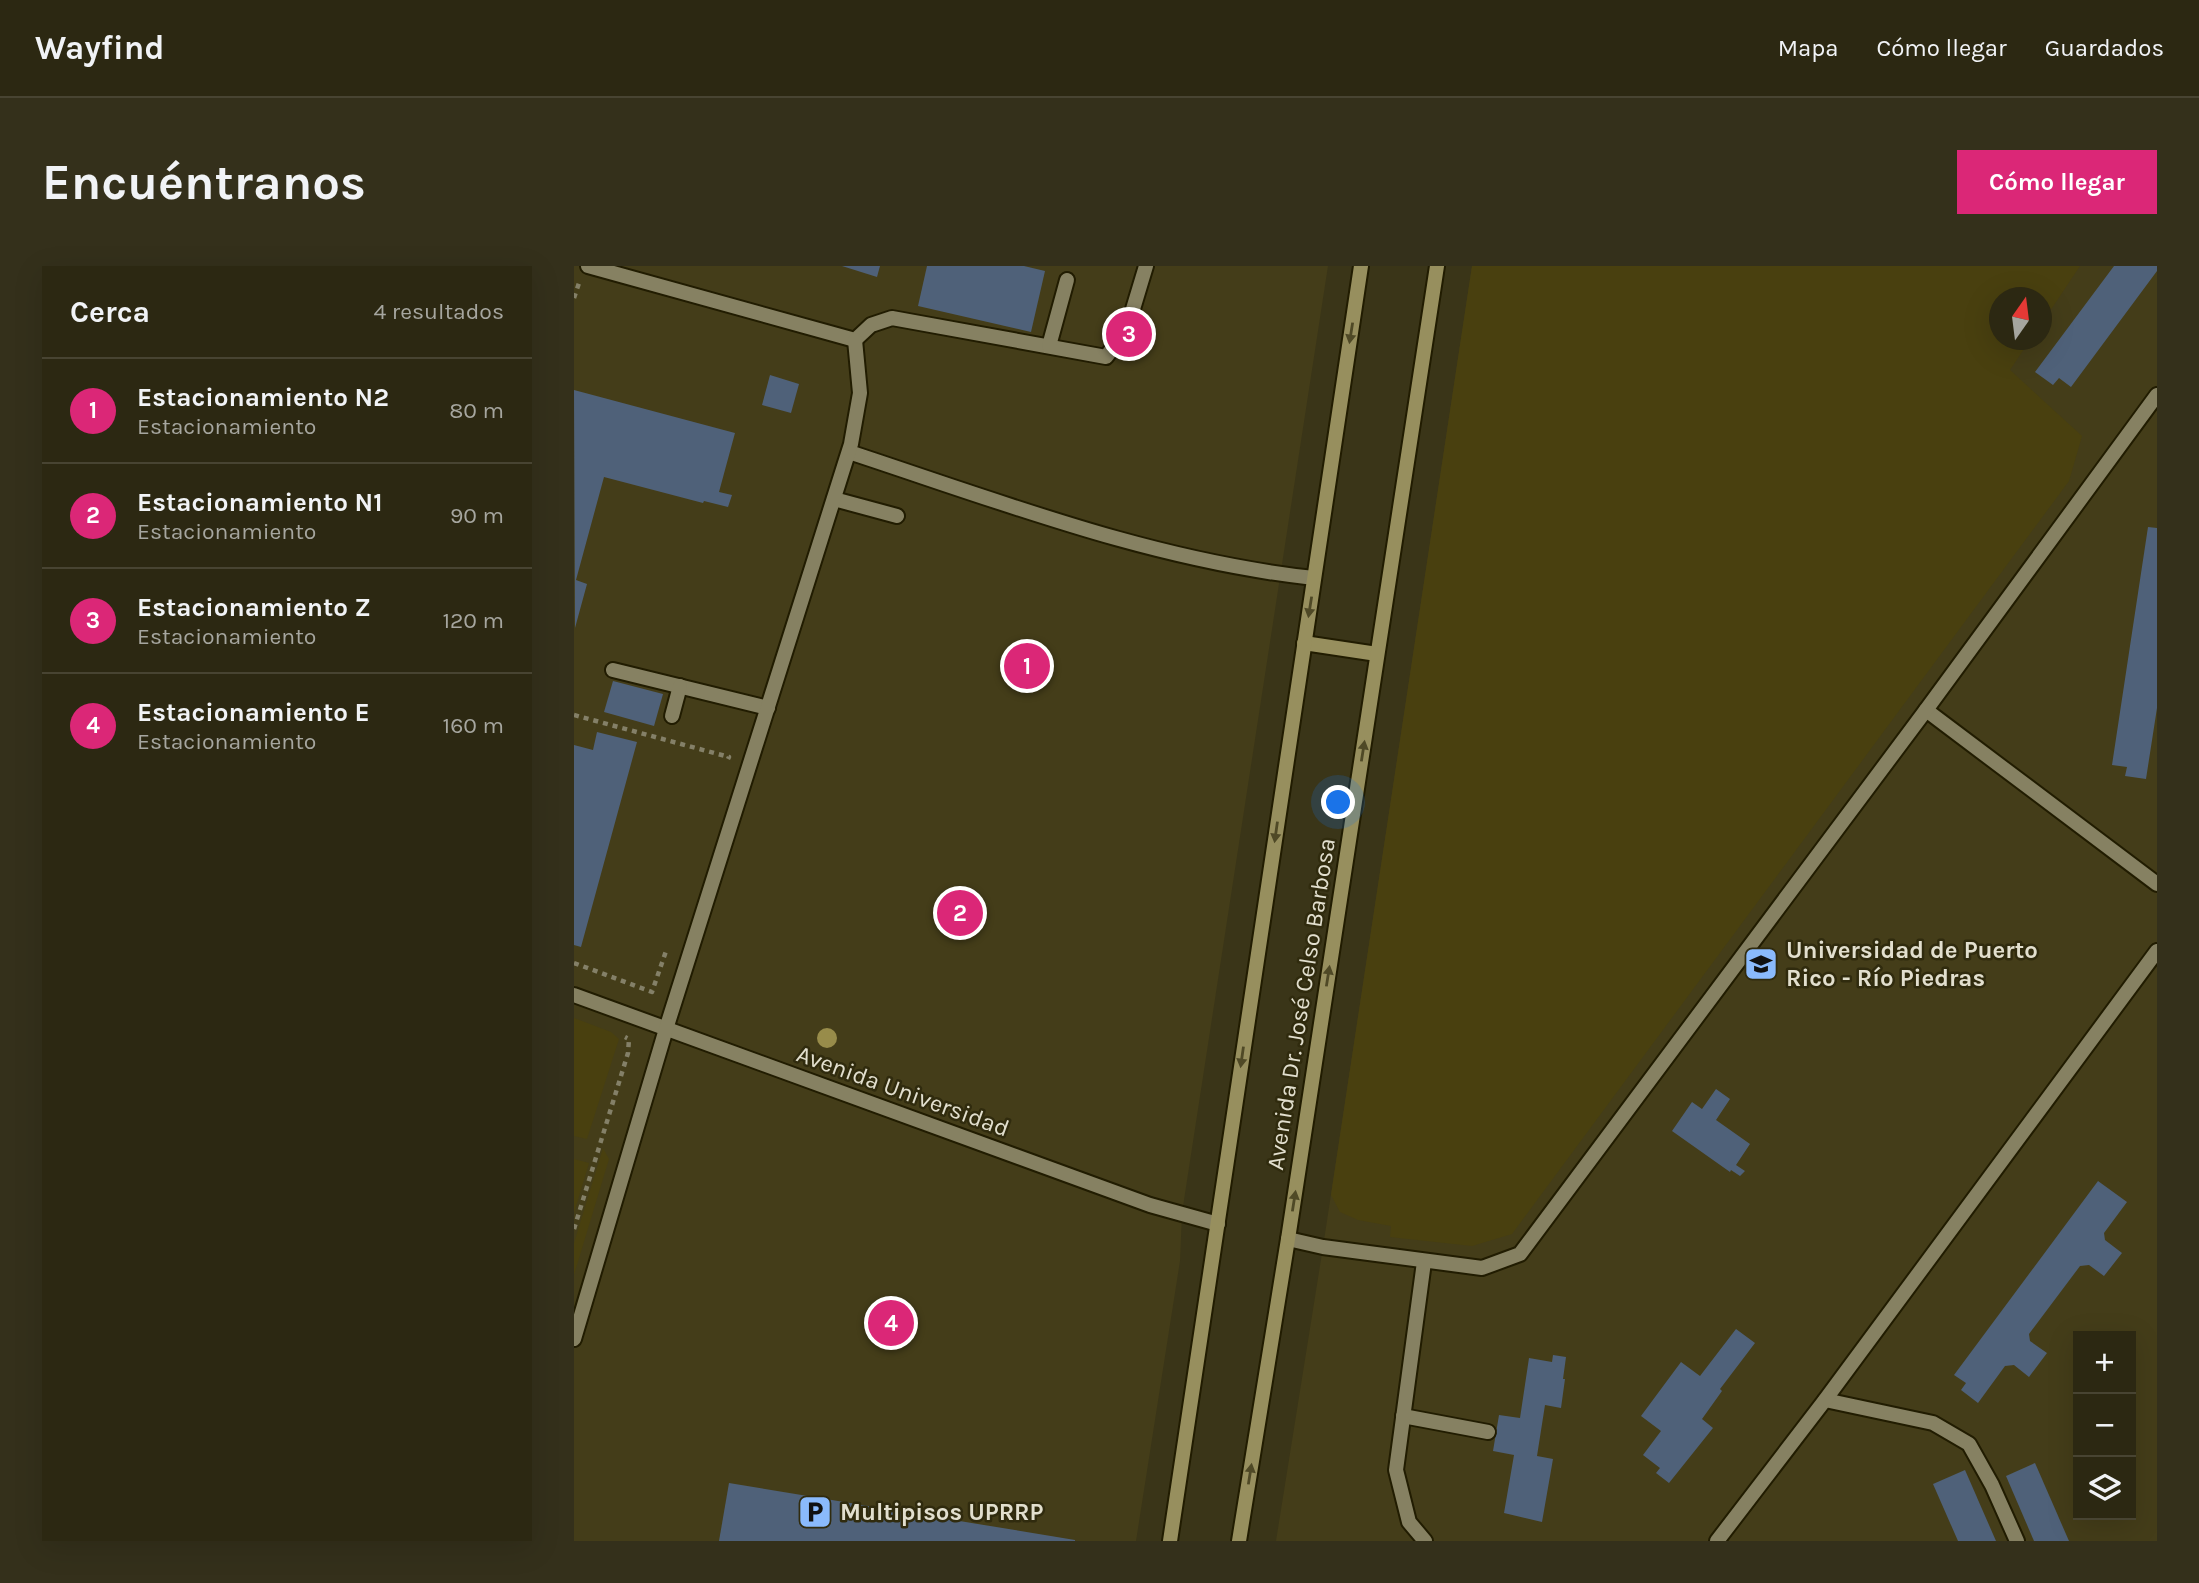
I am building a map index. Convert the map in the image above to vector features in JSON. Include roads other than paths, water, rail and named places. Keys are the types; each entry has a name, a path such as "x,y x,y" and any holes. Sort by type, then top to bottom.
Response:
{"main road":[{"name":"Avenida Dr. José Celso Barbosa","path":"1170,1541 1361,266"},
{"name":"Avenida Dr. José Celso Barbosa","path":"1239,1541 1437,266"},
{"path":"1304,643 1377,654"}],"street":[{"path":"587,266 855,340"},
{"path":"855,340 871,325 892,318 1106,357 1127,329 1146,266"},
{"path":"1049,346 1067,280"},
{"path":"574,1339 666,1029 849,452 860,393 855,340"},
{"path":"1288,1239 1323,1247 1482,1268 1520,1254 2157,395"},
{"path":"849,452 1076,526 1203,560 1314,578"},
{"path":"834,499 897,516"},
{"path":"613,670 768,708"},
{"path":"672,716 680,686"},
{"path":"1926,710 2157,884"},
{"path":"1717,1541 1825,1400 2157,951"},
{"name":"Avenida Universidad","path":"574,995 1150,1205 1218,1224"},
{"path":"1424,1262 1396,1470 1409,1522 1425,1541"},
{"path":"1825,1400 1933,1423 1969,1444 1992,1485 2017,1541"},
{"path":"1403,1416 1488,1432"}],"place":[{"name":"Estacionamiento Z","path":"1129,334"},
{"name":"Estacionamiento N2","path":"1027,666"},
{"name":"Estacionamiento N1","path":"960,913"},
{"name":"Universidad de Puerto Rico - Río Piedras","path":"1761,964"},
{"name":"Estacionamiento E","path":"891,1323"},
{"name":"Multipisos UPRRP","path":"815,1512"}]}
